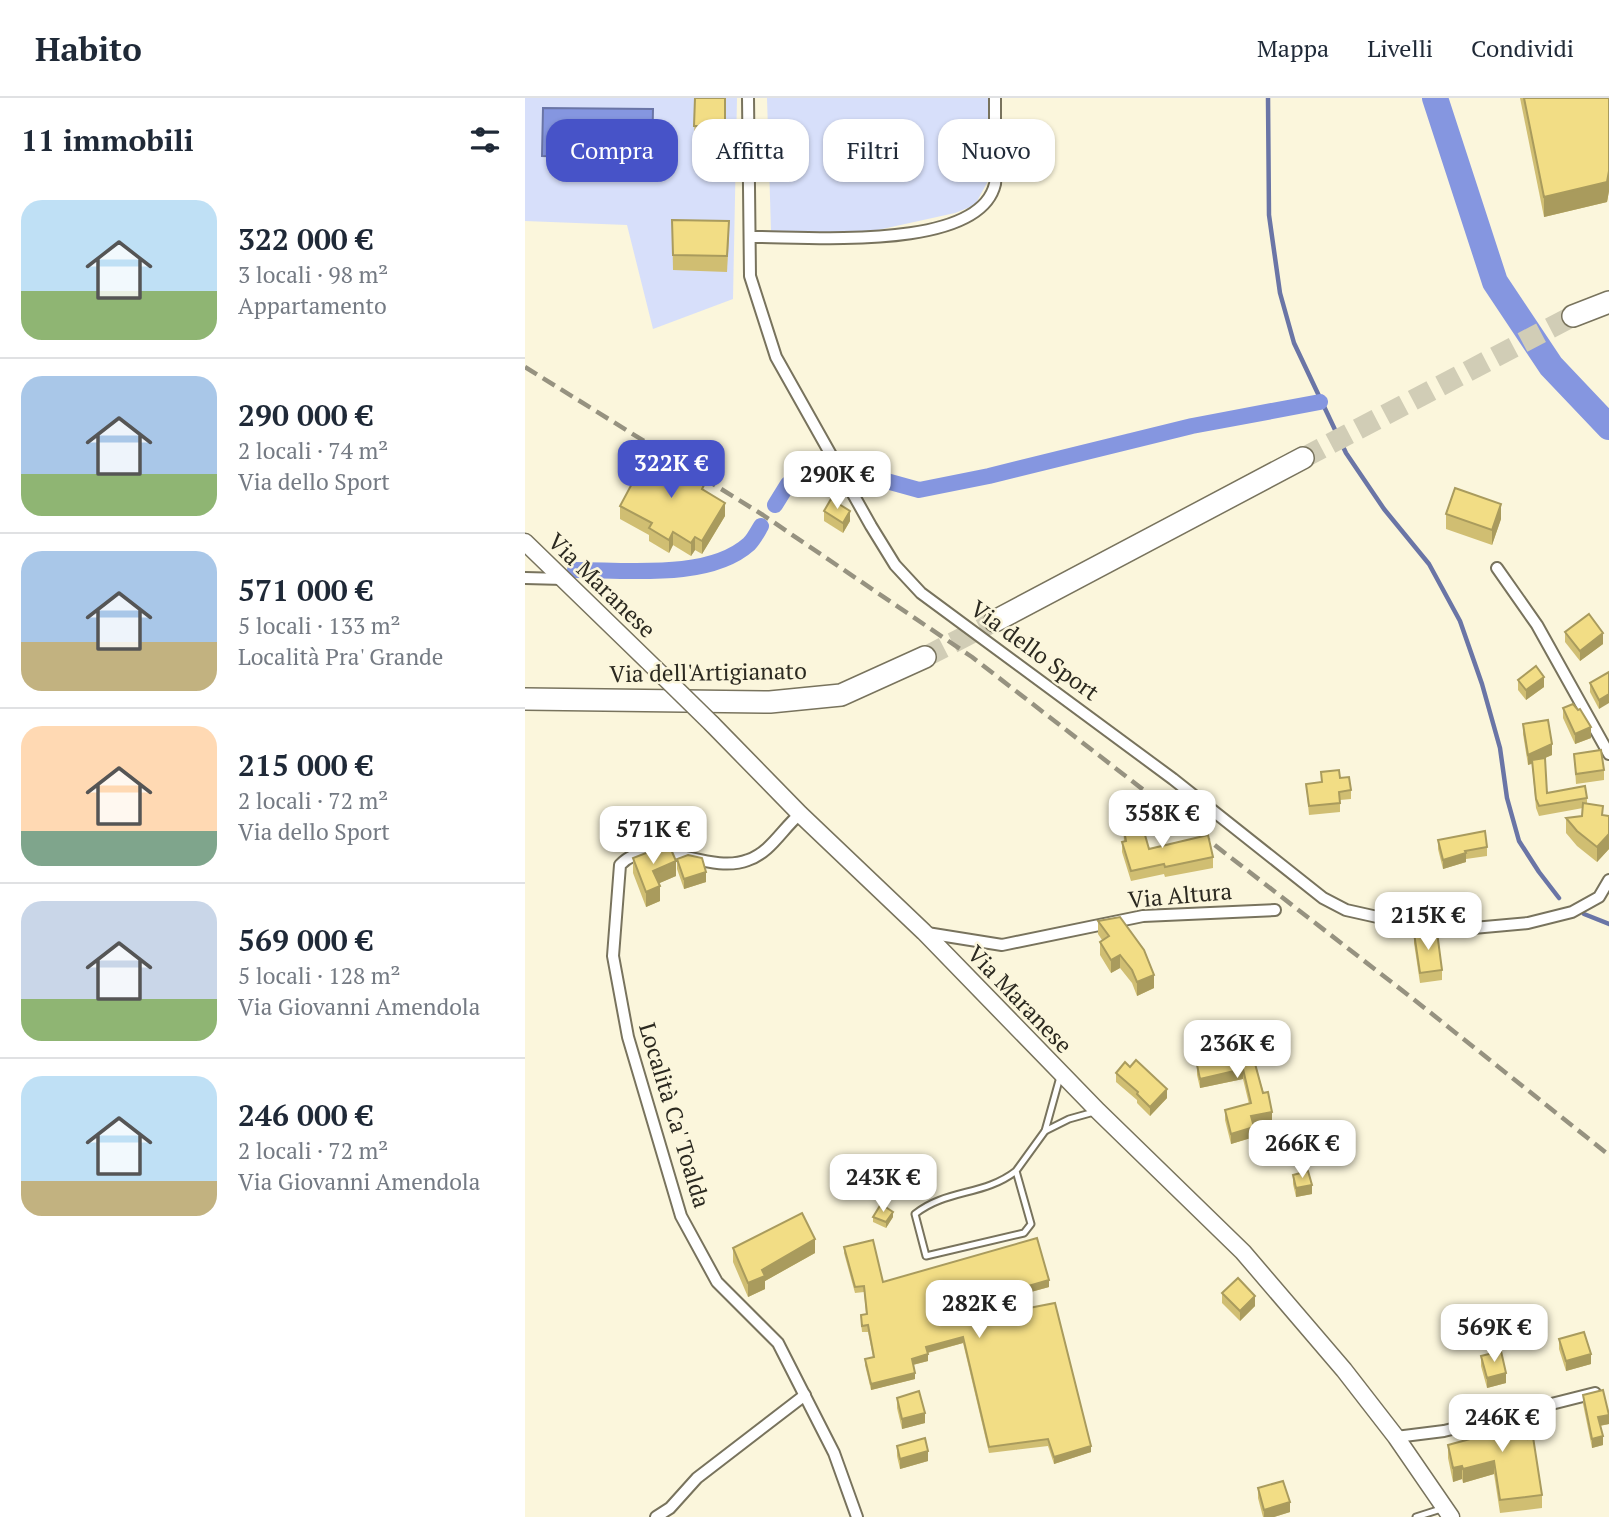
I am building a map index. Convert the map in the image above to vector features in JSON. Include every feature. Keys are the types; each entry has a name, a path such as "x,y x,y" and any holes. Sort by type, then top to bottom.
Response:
{"highway":[{"path":"995,621 1303,458"},
{"name":"Via dell'Artigianato","path":"525,699 770,702 841,695 925,657"}],"main road":[{"name":"Via Maranese","path":"525,542 924,933 1061,1074 1243,1252 1344,1370 1396,1437 1447,1512"}],"street":[{"name":"Via dello Sport","path":"748,98 750,276 776,357 871,526 895,565 921,593 1173,779 1323,898 1346,910 1440,931 1528,923 1572,912 1599,897"},
{"path":"750,237 830,240 907,235 953,223 979,211 995,185 995,98"},
{"path":"1497,568 1537,625 1609,754"},
{"path":"525,578 564,579"},
{"name":"Località Ca' Toalda","path":"800,814 764,852 747,861 731,864 704,861 650,850 628,857 620,865 613,956 628,1037 681,1216 717,1282 778,1342 834,1452 857,1517"},
{"path":"1609,880 1599,897 1609,905"},
{"name":"Via Altura","path":"924,933 1002,945 1143,916 1275,910"},
{"path":"1396,1437 1444,1431 1603,1391"},
{"path":"656,1517 670,1508 697,1478 805,1395"}],"lane":[{"path":"1016,1171 1031,1224 1024,1233 926,1256 915,1214 929,1203 1000,1182 1016,1171 1045,1132 1061,1074"},
{"path":"1045,1132 1069,1119 1098,1111"},
{"path":"1416,1517 1447,1512"}],"shaded area":[{"path":"525,98 737,98 737,119 692,119 692,182 735,182 733,299 653,329 627,225 525,221"},
{"path":"767,98 989,98 989,119 938,119 938,182 987,182 975,205 955,213 846,237 771,231 770,182 809,182 809,119 768,119"}],"water":[{"path":"543,108 653,109 653,119 546,119 546,156 542,156"}],"building":[{"path":"695,98 725,98 725,119 694,119"},
{"path":"1524,98 1609,98 1607,182 1544,197"},
{"path":"672,220 729,221 727,256 673,255"},
{"path":"650,450 673,461 671,464 704,485 702,489 725,503 702,541 695,537 691,543 673,532 669,540 649,528 652,523 620,506"},
{"path":"1455,488 1501,504 1492,530 1446,514"},
{"path":"831,499 850,511 843,523 824,511"},
{"path":"1589,614 1603,633 1580,651 1565,632"},
{"path":"1536,666 1544,677 1526,690 1518,680"},
{"path":"1609,672 1609,694 1599,700 1590,683"},
{"path":"1573,704 1580,709 1591,727 1575,734 1563,708"},
{"path":"1548,720 1552,744 1528,755 1523,724"},
{"path":"1601,750 1604,770 1576,774 1574,754"},
{"path":"1545,758 1547,793 1585,786 1587,798 1539,806 1532,760"},
{"path":"1339,770 1340,778 1349,777 1351,790 1339,792 1340,803 1309,806 1306,784 1322,782 1321,772"},
{"path":"1583,803 1603,806 1602,815 1609,816 1609,834 1597,847 1566,818 1582,816"},
{"path":"1136,822 1138,829 1143,828 1149,849 1208,835 1213,857 1131,871 1122,842 1126,841 1123,825"},
{"path":"1485,831 1487,847 1465,851 1466,853 1443,860 1438,840"},
{"path":"664,846 670,847 676,861 653,871 660,886 646,892 633,858"},
{"path":"688,855 702,858 706,872 684,879 677,859"},
{"path":"1120,917 1144,950 1154,975 1137,982 1132,970 1120,955 1111,960 1100,942 1109,936 1098,921"},
{"path":"1437,932 1442,970 1420,973 1414,933"},
{"path":"1248,1038 1263,1093 1268,1092 1272,1112 1251,1116 1254,1127 1231,1134 1225,1110 1251,1103 1243,1069 1200,1079 1197,1065 1204,1063 1200,1048 1213,1045 1213,1048"},
{"path":"1136,1060 1167,1089 1150,1107 1138,1092 1116,1073 1125,1062 1130,1067"},
{"path":"1308,1171 1312,1185 1296,1188 1293,1175"},
{"path":"881,1204 893,1212 886,1222 873,1217"},
{"path":"802,1213 815,1239 762,1270 765,1276 748,1283 733,1248"},
{"path":"1037,1238 1049,1280 958,1306 962,1321 1055,1303 1091,1446 1054,1457 1048,1439 989,1447 963,1337 926,1347 928,1354 912,1359 915,1373 871,1384 865,1359 874,1357 868,1325 862,1326 861,1315 867,1314 864,1286 855,1287 844,1247 873,1240 883,1282"},
{"path":"1238,1278 1255,1296 1240,1311 1222,1293"},
{"path":"1584,1332 1591,1354 1566,1361 1559,1339"},
{"path":"1501,1351 1506,1373 1487,1378 1481,1356"},
{"path":"1603,1390 1609,1415 1598,1417 1603,1436 1592,1439 1583,1395"},
{"path":"919,1391 925,1413 902,1419 897,1398"},
{"path":"1520,1407 1528,1439 1533,1437 1542,1495 1500,1500 1494,1461 1463,1469 1462,1466 1453,1468 1448,1445 1470,1439 1467,1427 1495,1419 1494,1413"},
{"path":"925,1438 928,1451 900,1459 897,1446"},
{"path":"1283,1481 1290,1502 1264,1510 1258,1488"}],"waterway":[{"path":"1268,98 1269,215 1280,293 1294,343 1346,453 1384,509 1429,564 1460,621 1500,748 1507,798 1519,841 1559,898"},
{"path":"1435,98 1495,282 1551,366 1609,427"},
{"path":"854,472 919,490 989,476 1192,426 1320,402"},
{"path":"775,505 788,484 817,468 825,469"},
{"path":"575,570 667,570 712,563 749,544 761,526"},
{"path":"1584,914 1609,924"}],"tunnel":[{"path":"1303,458 1573,316"},
{"path":"925,657 995,621"}],"railway":[{"path":"525,367 763,515 972,657 1412,998 1609,1155"}]}
